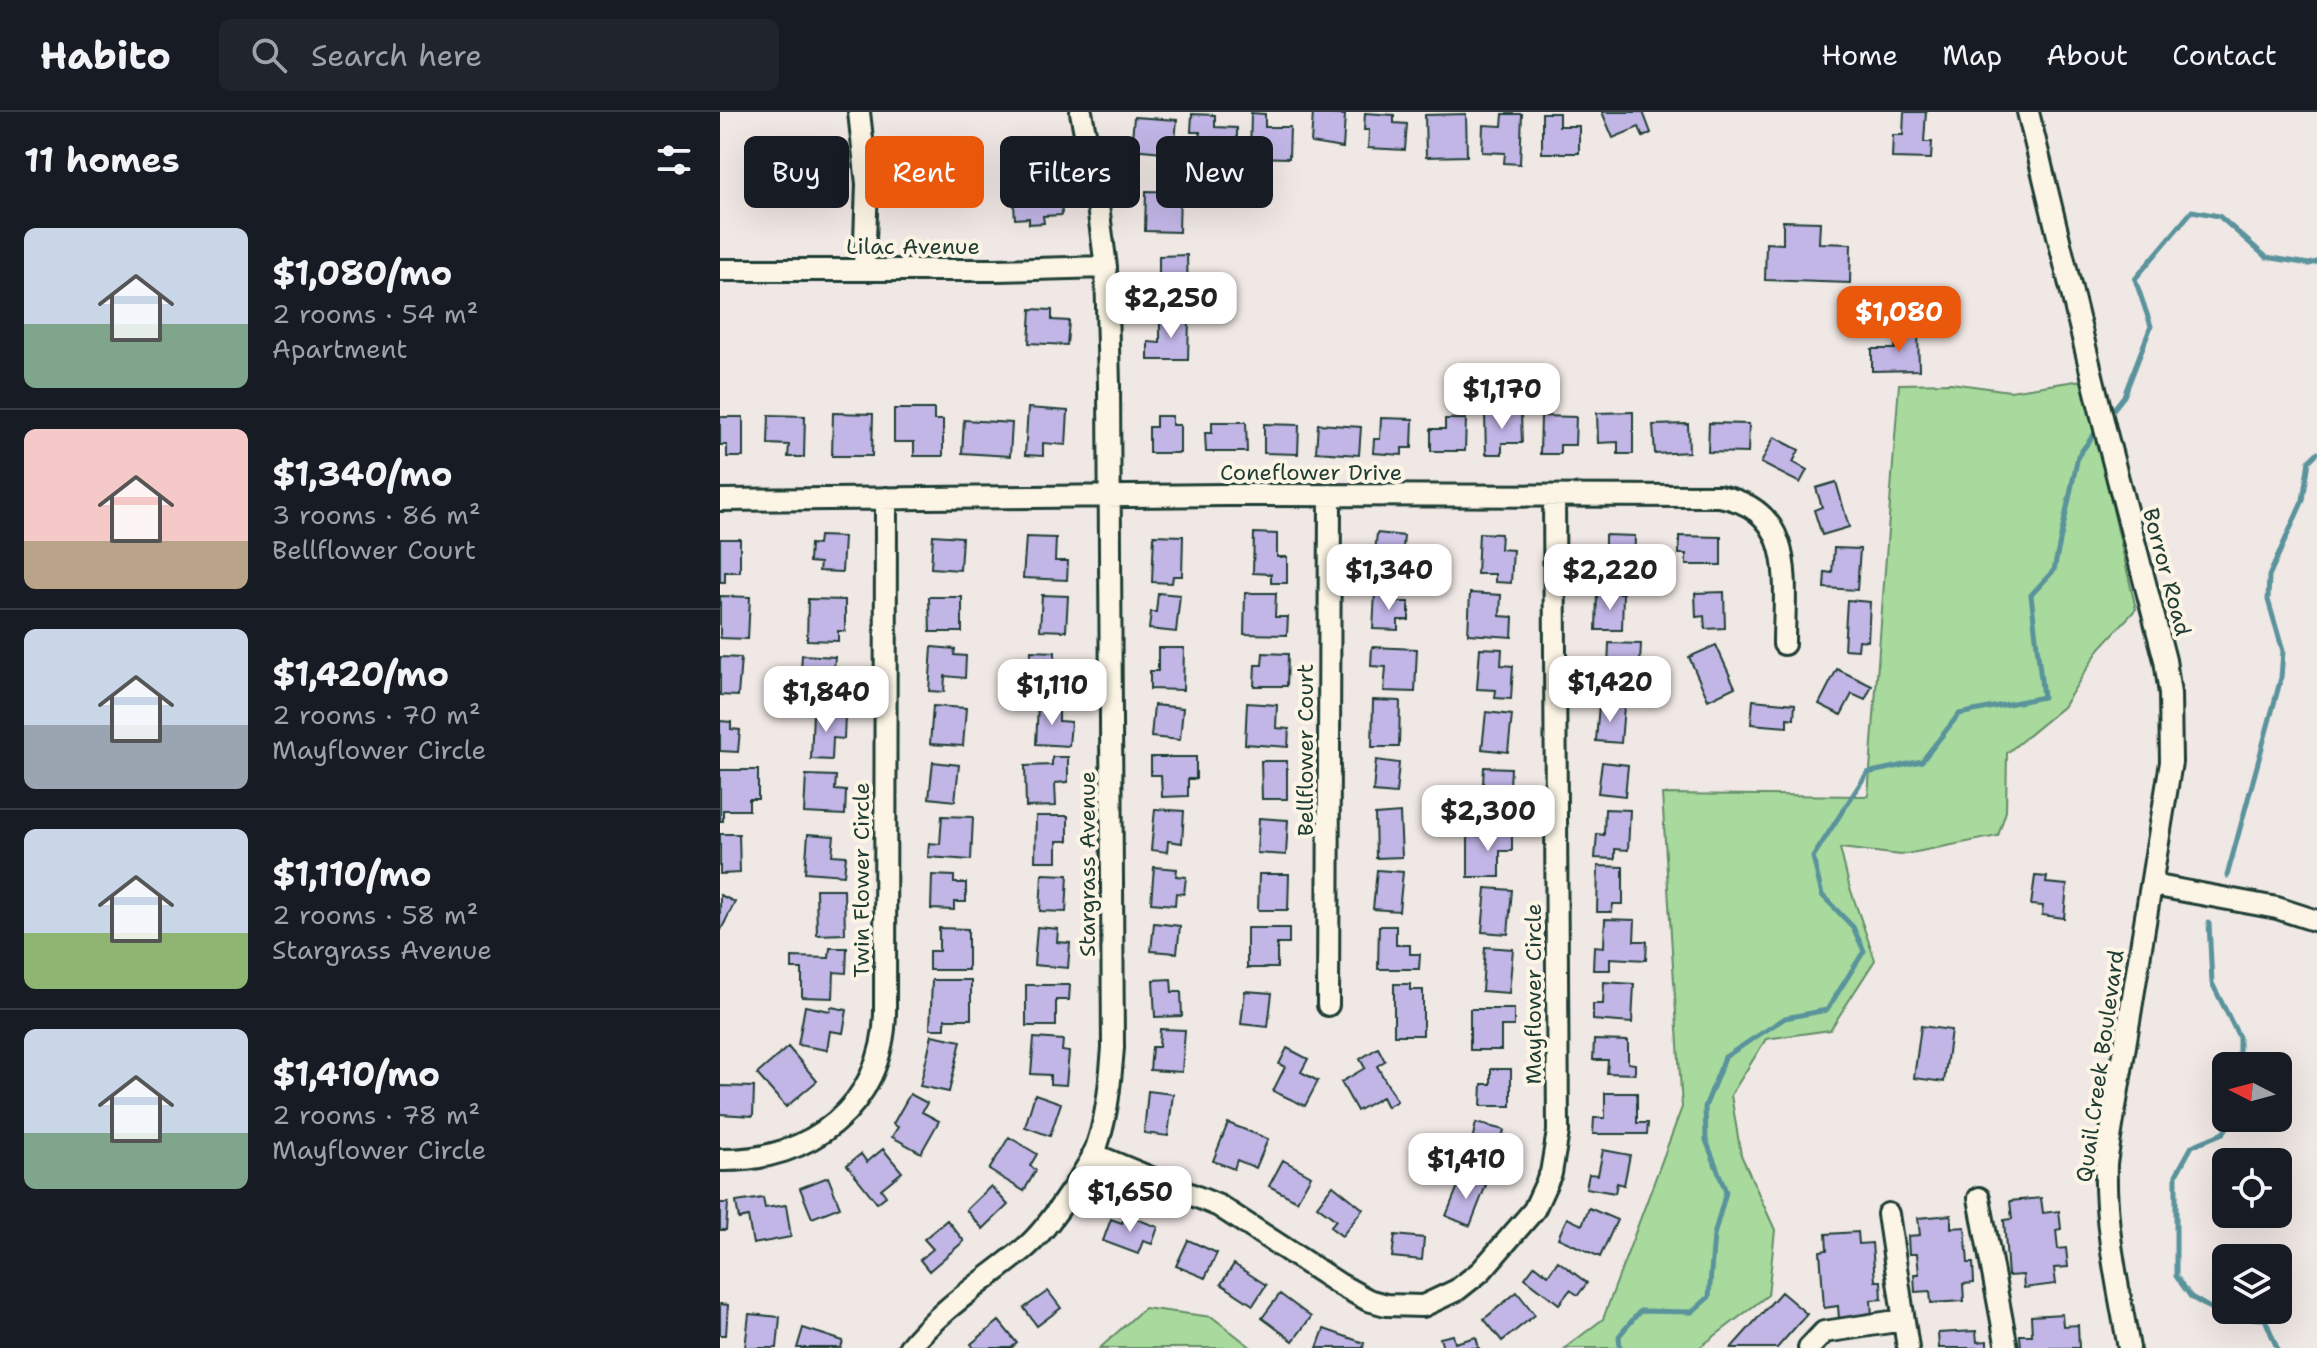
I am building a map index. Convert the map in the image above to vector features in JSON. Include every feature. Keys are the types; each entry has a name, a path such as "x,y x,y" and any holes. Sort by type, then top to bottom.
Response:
{"street":[{"path":"859,112 867,184 864,269"},
{"name":"Stargrass Avenue","path":"909,1348 950,1306 1028,1246 1056,1214 1093,1154 1104,1117 1113,1048 1106,267 1081,112"},
{"name":"Borror Road","path":"2028,112 2099,406 2163,650 2170,694 2171,762 2152,885"},
{"name":"Lilac Avenue","path":"720,270 1106,267"},
{"name":"Coneflower Drive","path":"720,500 1330,495 1735,498 1763,515 1780,541 1783,556 1784,644"},
{"name":"Bellflower Court","path":"1328,1005 1330,495"},
{"name":"Mayflower Circle","path":"1093,1154 1219,1206 1339,1284 1368,1300 1386,1305 1423,1306 1457,1290 1481,1271 1534,1210 1551,1173 1558,1132 1554,496"},
{"name":"Twin Flower Circle","path":"720,1160 766,1156 811,1139 845,1113 871,1078 885,1038 886,498"},
{"path":"2152,885 2277,908 2317,921"},
{"name":"Quail Creek Boulevard","path":"2129,1348 2111,1247 2105,1190 2106,1163 2152,885"},
{"path":"1979,1198 2007,1348"},
{"path":"1888,1214 1908,1348"},
{"path":"1809,1348 1824,1332 1903,1320"}],"green space":[{"path":"2083,380 2136,609 2100,648 2063,707 2007,753 2006,811 1998,836 1901,855 1840,848 1849,885 1875,960 1830,1030 1766,1039 1731,1095 1741,1155 1775,1230 1768,1295 1699,1348 1565,1348 1603,1319 1682,1107 1662,794 1868,796 1899,384 1951,383 2010,391"},
{"path":"1144,1308 1212,1317 1252,1348 1100,1348"}],"building":[{"path":"1602,112 1643,112 1651,133 1643,137 1639,127 1613,138"},
{"path":"1904,112 1926,112 1924,142 1932,142 1931,159 1892,158 1893,135 1903,135"},
{"path":"1251,113 1265,114 1265,127 1290,127 1289,158 1273,158 1273,136 1250,136"},
{"path":"1313,113 1345,115 1343,148 1311,143"},
{"path":"1365,113 1394,115 1394,123 1407,124 1405,150 1368,148 1369,130 1364,130"},
{"path":"1542,113 1559,113 1559,126 1579,126 1579,153 1542,153"},
{"path":"1192,114 1215,115 1215,127 1237,128 1237,136 1200,136 1200,132 1191,132"},
{"path":"1466,114 1467,156 1426,157 1425,115"},
{"path":"1503,114 1522,114 1520,164 1504,163 1505,153 1482,152 1483,125 1502,126"},
{"path":"1134,117 1177,120 1176,136 1156,136 1156,151 1140,150 1140,136 1132,136"},
{"path":"1146,191 1156,191 1156,208 1180,208 1179,232 1145,231"},
{"path":"1014,208 1062,208 1062,215 1043,216 1044,223 1029,224 1029,218 1015,219"},
{"path":"1783,221 1820,222 1819,243 1851,244 1850,283 1765,280 1766,243 1783,244"},
{"path":"1187,255 1188,297 1148,298 1148,280 1159,280 1159,256"},
{"path":"1031,309 1052,310 1052,320 1069,321 1067,345 1029,343"},
{"path":"1160,317 1189,317 1188,360 1148,360 1148,342 1160,343"},
{"path":"1895,331 1918,331 1919,370 1872,371 1872,349 1895,349"},
{"path":"1028,408 1068,411 1066,445 1043,443 1043,456 1025,455"},
{"path":"894,409 934,409 934,420 943,420 943,456 914,456 914,442 894,442"},
{"path":"1633,412 1633,454 1618,454 1618,442 1598,443 1597,413"},
{"path":"833,413 873,414 872,456 832,456"},
{"path":"1521,413 1522,443 1502,443 1502,454 1486,454 1485,414"},
{"path":"769,415 805,416 804,457 788,457 789,445 768,444"},
{"path":"1156,416 1172,416 1172,425 1180,425 1180,453 1149,453 1149,427 1156,427"},
{"path":"1541,416 1576,417 1575,445 1560,445 1560,454 1540,454"},
{"path":"720,417 743,417 743,457 727,457 727,445 720,445"},
{"path":"1381,418 1413,419 1412,448 1402,448 1402,455 1373,453 1374,439 1380,439"},
{"path":"1445,419 1466,419 1465,451 1431,451 1431,429 1445,429"},
{"path":"964,420 1012,423 1010,456 962,453"},
{"path":"1212,422 1246,422 1247,452 1206,452 1205,433 1212,433"},
{"path":"1709,423 1749,424 1748,453 1708,452"},
{"path":"1264,424 1299,425 1298,454 1264,453"},
{"path":"1318,424 1361,427 1359,455 1316,452"},
{"path":"1688,424 1689,452 1655,454 1653,425"},
{"path":"1774,437 1799,450 1793,462 1807,470 1800,483 1761,463"},
{"path":"1836,482 1849,527 1822,535 1814,510 1822,507 1816,488"},
{"path":"1254,533 1277,534 1277,557 1287,557 1287,583 1271,583 1271,574 1253,573"},
{"path":"1377,533 1404,536 1402,559 1394,558 1393,573 1373,571"},
{"path":"1479,533 1501,534 1500,549 1513,550 1511,583 1495,582 1495,574 1477,574"},
{"path":"933,535 962,537 960,570 931,568"},
{"path":"1154,535 1183,536 1182,576 1173,576 1172,583 1152,582"},
{"path":"1605,535 1635,536 1634,574 1595,573 1595,555 1605,556"},
{"path":"819,536 844,537 842,572 819,571 820,563 809,562 810,544 818,545"},
{"path":"1679,536 1721,537 1721,565 1686,565 1686,554 1679,554"},
{"path":"1026,537 1056,538 1055,561 1068,561 1067,580 1023,578"},
{"path":"720,539 740,539 740,572 725,572 725,582 720,582"},
{"path":"1834,548 1860,549 1857,590 1824,588 1825,572 1832,573"},
{"path":"1724,592 1725,628 1705,629 1704,616 1696,617 1695,593"},
{"path":"1158,593 1180,595 1176,632 1149,629 1151,612 1156,612"},
{"path":"1245,593 1276,593 1275,617 1288,617 1287,635 1244,634"},
{"path":"1375,593 1398,594 1398,602 1409,602 1409,620 1398,620 1398,630 1373,629"},
{"path":"1470,593 1501,595 1500,616 1513,617 1512,637 1468,634"},
{"path":"1597,593 1623,593 1622,630 1596,630"},
{"path":"1042,595 1068,596 1066,631 1040,630"},
{"path":"720,596 750,597 748,639 720,638"},
{"path":"929,597 962,597 962,632 930,632"},
{"path":"808,599 845,600 845,631 838,631 838,641 807,640"},
{"path":"1847,600 1870,602 1868,641 1859,640 1858,650 1844,649"},
{"path":"1609,643 1641,644 1639,684 1614,683 1613,694 1595,693 1596,669 1608,669"},
{"path":"1716,645 1735,687 1708,700 1689,657"},
{"path":"932,647 955,649 954,655 966,656 965,678 945,676 944,692 929,691"},
{"path":"1372,647 1417,649 1415,692 1384,691 1386,667 1371,666"},
{"path":"1158,648 1184,648 1183,690 1150,689 1150,671 1158,671"},
{"path":"1480,648 1502,649 1501,665 1513,666 1511,699 1495,698 1496,690 1477,689"},
{"path":"1031,651 1055,652 1055,672 1069,673 1068,691 1029,689"},
{"path":"1263,653 1288,654 1287,686 1254,686 1255,665 1262,665"},
{"path":"802,655 835,657 833,679 846,680 845,698 793,695 793,685 800,686"},
{"path":"720,657 741,658 738,696 720,695"},
{"path":"1837,669 1872,686 1865,700 1852,694 1841,715 1819,704"},
{"path":"1373,700 1400,701 1399,747 1372,747"},
{"path":"1753,700 1795,704 1794,719 1787,718 1787,727 1751,724"},
{"path":"1247,703 1277,705 1276,728 1289,729 1288,747 1245,744"},
{"path":"1599,704 1624,706 1621,743 1596,741"},
{"path":"1038,705 1059,706 1059,721 1071,722 1069,746 1036,744"},
{"path":"1154,705 1183,708 1180,740 1151,737"},
{"path":"933,706 966,708 963,746 930,744"},
{"path":"1486,712 1512,715 1508,752 1482,749"},
{"path":"813,713 845,715 844,739 833,738 832,760 811,759"},
{"path":"720,721 731,722 731,729 740,730 738,752 720,751"},
{"path":"1052,757 1068,757 1068,782 1055,783 1056,806 1026,807 1025,766 1052,765"},
{"path":"1151,757 1196,757 1196,779 1188,779 1188,796 1162,797 1161,775 1151,775"},
{"path":"1376,760 1399,763 1396,794 1373,792"},
{"path":"1261,761 1287,761 1287,799 1262,799"},
{"path":"933,762 959,765 955,801 929,798"},
{"path":"1602,762 1628,765 1625,796 1598,793"},
{"path":"1484,767 1511,768 1508,819 1481,817"},
{"path":"720,770 758,770 758,799 749,799 749,810 723,810 723,821 720,821"},
{"path":"806,775 836,776 835,790 846,791 845,815 804,813"},
{"path":"1155,809 1184,811 1182,843 1168,841 1167,852 1151,850"},
{"path":"1605,809 1630,810 1628,850 1615,849 1615,859 1595,858 1597,834 1604,835"},
{"path":"1400,813 1402,857 1376,858 1375,815"},
{"path":"942,816 973,817 971,860 928,857 929,843 940,844"},
{"path":"1036,816 1068,816 1068,841 1057,841 1057,861 1035,861"},
{"path":"1259,818 1288,820 1286,855 1257,853"},
{"path":"1495,827 1512,827 1512,851 1500,851 1500,877 1468,877 1468,836 1495,836"},
{"path":"720,834 739,834 740,873 720,874"},
{"path":"808,834 834,836 832,855 846,856 844,875 805,872"},
{"path":"1598,866 1623,867 1623,904 1613,904 1612,912 1597,912"},
{"path":"1154,867 1177,869 1176,876 1186,877 1184,894 1176,893 1175,905 1151,903"},
{"path":"1377,870 1403,872 1399,911 1373,909"},
{"path":"1042,874 1068,875 1066,912 1040,911"},
{"path":"1259,874 1289,874 1288,910 1258,910"},
{"path":"932,875 954,876 954,883 966,883 966,902 954,902 954,910 931,909"},
{"path":"2035,876 2047,877 2046,883 2067,885 2064,918 2042,915 2043,906 2031,905"},
{"path":"1486,888 1512,890 1508,934 1482,932"},
{"path":"816,889 844,889 845,934 817,935"},
{"path":"720,895 735,902 720,932"},
{"path":"1605,919 1635,920 1634,941 1647,941 1646,960 1610,958 1610,970 1593,970 1594,946 1604,947"},
{"path":"1154,923 1180,926 1177,953 1151,951"},
{"path":"1379,926 1396,926 1396,945 1410,945 1410,954 1420,954 1419,969 1378,969"},
{"path":"1037,927 1058,929 1057,942 1070,943 1068,968 1034,965"},
{"path":"939,928 968,929 968,970 929,970 929,951 939,951"},
{"path":"1247,928 1289,928 1289,944 1277,944 1277,968 1247,968"},
{"path":"1485,947 1513,949 1509,993 1482,991"},
{"path":"830,948 847,948 846,973 834,972 833,998 802,997 802,969 792,969 792,957 829,958"},
{"path":"1171,979 1172,992 1181,992 1182,1016 1155,1017 1153,980"},
{"path":"932,980 971,980 971,1019 945,1019 945,1029 930,1029"},
{"path":"1604,982 1634,984 1632,1023 1593,1020 1593,1004 1603,1004"},
{"path":"1394,984 1410,984 1410,990 1423,990 1423,1035 1394,1035"},
{"path":"1026,985 1070,985 1069,1000 1056,1000 1056,1026 1026,1026"},
{"path":"1245,991 1272,993 1268,1027 1241,1024"},
{"path":"805,1006 830,1011 831,1007 847,1010 843,1033 830,1031 827,1050 798,1045"},
{"path":"1470,1009 1514,1009 1514,1026 1501,1026 1501,1050 1470,1050"},
{"path":"1921,1026 1951,1030 1944,1082 1914,1078"},
{"path":"1160,1029 1185,1030 1182,1072 1150,1070 1152,1047 1159,1047"},
{"path":"932,1035 961,1041 949,1092 920,1086"},
{"path":"1034,1038 1063,1040 1062,1051 1069,1052 1066,1085 1050,1084 1050,1075 1031,1074"},
{"path":"1594,1040 1628,1041 1628,1063 1635,1064 1635,1074 1607,1073 1608,1060 1593,1060"},
{"path":"788,1047 817,1081 786,1107 757,1074"},
{"path":"1287,1048 1308,1059 1301,1072 1318,1081 1305,1106 1273,1091 1285,1067 1279,1064"},
{"path":"1378,1048 1385,1061 1377,1066 1397,1101 1387,1107 1382,1097 1357,1111 1341,1082 1365,1068 1360,1059"},
{"path":"1491,1069 1511,1069 1511,1106 1481,1106 1482,1084 1491,1084"},
{"path":"720,1086 754,1087 753,1116 720,1114"},
{"path":"1148,1091 1173,1094 1168,1136 1144,1133"},
{"path":"1605,1093 1637,1093 1637,1123 1648,1123 1647,1134 1593,1134 1594,1118 1605,1118"},
{"path":"910,1094 927,1103 922,1112 939,1121 921,1153 892,1137 898,1127 893,1124"},
{"path":"1035,1094 1061,1103 1050,1136 1025,1127"},
{"path":"1228,1123 1268,1139 1256,1168 1237,1160 1234,1169 1213,1161"},
{"path":"1476,1123 1504,1130 1499,1152 1509,1154 1504,1177 1487,1173 1490,1163 1468,1158"},
{"path":"1009,1137 1037,1154 1030,1166 1036,1170 1024,1191 989,1170"},
{"path":"883,1149 902,1172 881,1189 886,1196 877,1203 847,1165 861,1154 867,1162"},
{"path":"1603,1150 1630,1155 1624,1185 1617,1183 1615,1193 1586,1188 1589,1174 1598,1175"},
{"path":"1283,1160 1311,1176 1297,1201 1269,1186"},
{"path":"1462,1176 1486,1185 1470,1226 1446,1216"},
{"path":"828,1177 840,1207 812,1218 800,1188"},
{"path":"1333,1185 1363,1209 1342,1236 1330,1227 1336,1220 1317,1206"},
{"path":"991,1186 1008,1205 983,1229 966,1210"},
{"path":"763,1198 765,1208 786,1205 791,1237 753,1244 748,1217 739,1219 736,1202"},
{"path":"2041,1198 2043,1213 2059,1211 2061,1229 2056,1230 2058,1249 2066,1248 2068,1267 2054,1268 2056,1284 2024,1288 2023,1275 2008,1276 2004,1220 2012,1219 2010,1201"},
{"path":"720,1203 728,1203 726,1230 720,1230"},
{"path":"1589,1208 1617,1220 1600,1257 1558,1238 1567,1218 1582,1225"},
{"path":"1125,1215 1158,1227 1152,1244 1143,1241 1138,1254 1103,1241 1111,1219 1122,1223"},
{"path":"1951,1215 1951,1228 1965,1227 1968,1263 1973,1263 1974,1283 1963,1284 1964,1301 1931,1303 1930,1291 1915,1292 1914,1274 1919,1274 1917,1254 1909,1254 1908,1236 1920,1235 1918,1218"},
{"path":"947,1220 964,1241 929,1271 920,1260 933,1249 924,1239"},
{"path":"1858,1232 1859,1244 1872,1243 1875,1281 1881,1281 1882,1299 1871,1300 1872,1317 1839,1319 1838,1306 1824,1308 1820,1251 1827,1250 1826,1234"},
{"path":"1395,1235 1424,1238 1422,1260 1392,1257"},
{"path":"1188,1240 1217,1253 1205,1278 1176,1266"},
{"path":"1558,1261 1587,1283 1578,1295 1570,1290 1559,1304 1525,1278 1535,1265 1548,1275"},
{"path":"1234,1264 1266,1285 1253,1305 1221,1284"},
{"path":"1048,1291 1061,1308 1037,1326 1024,1308"},
{"path":"1517,1292 1535,1315 1502,1341 1484,1319"},
{"path":"1781,1292 1807,1314 1777,1348 1731,1348"},
{"path":"1280,1294 1311,1317 1293,1341 1262,1318"},
{"path":"720,1304 728,1305 726,1335 720,1335"},
{"path":"749,1314 780,1317 777,1348 745,1348"},
{"path":"2062,1314 2063,1326 2078,1325 2079,1348 2021,1348 2020,1335 2032,1335 2031,1316"},
{"path":"999,1321 1017,1343 1011,1348 974,1348 971,1344"},
{"path":"803,1328 843,1341 841,1348 797,1348"},
{"path":"1324,1329 1364,1343 1363,1348 1317,1348"},
{"path":"1976,1331 1977,1342 1987,1341 1987,1348 1939,1348 1938,1333"},
{"path":"1453,1335 1455,1343 1476,1337 1479,1348 1443,1348 1440,1338"}],"waterway":[{"path":"2109,415 2124,396 2151,326 2135,279 2192,211 2219,216 2266,257 2309,264 2317,262"},
{"path":"1620,1348 1619,1336 1640,1311 1692,1312 1709,1297 1714,1235 1726,1192 1706,1140 1705,1107 1725,1057 1785,1018 1827,1010 1864,951 1853,927 1822,895 1813,857 1867,773 1922,761 1959,714 2043,697 2031,595 2054,570 2078,456 2098,429"},
{"path":"2227,876 2281,678 2283,651 2268,600 2269,576 2303,500 2309,461 2317,453"},
{"path":"2209,923 2212,983 2239,1037 2239,1052"},
{"path":"2224,1132 2192,1146 2176,1175 2176,1276 2191,1297 2220,1314 2265,1319 2277,1348"}]}
